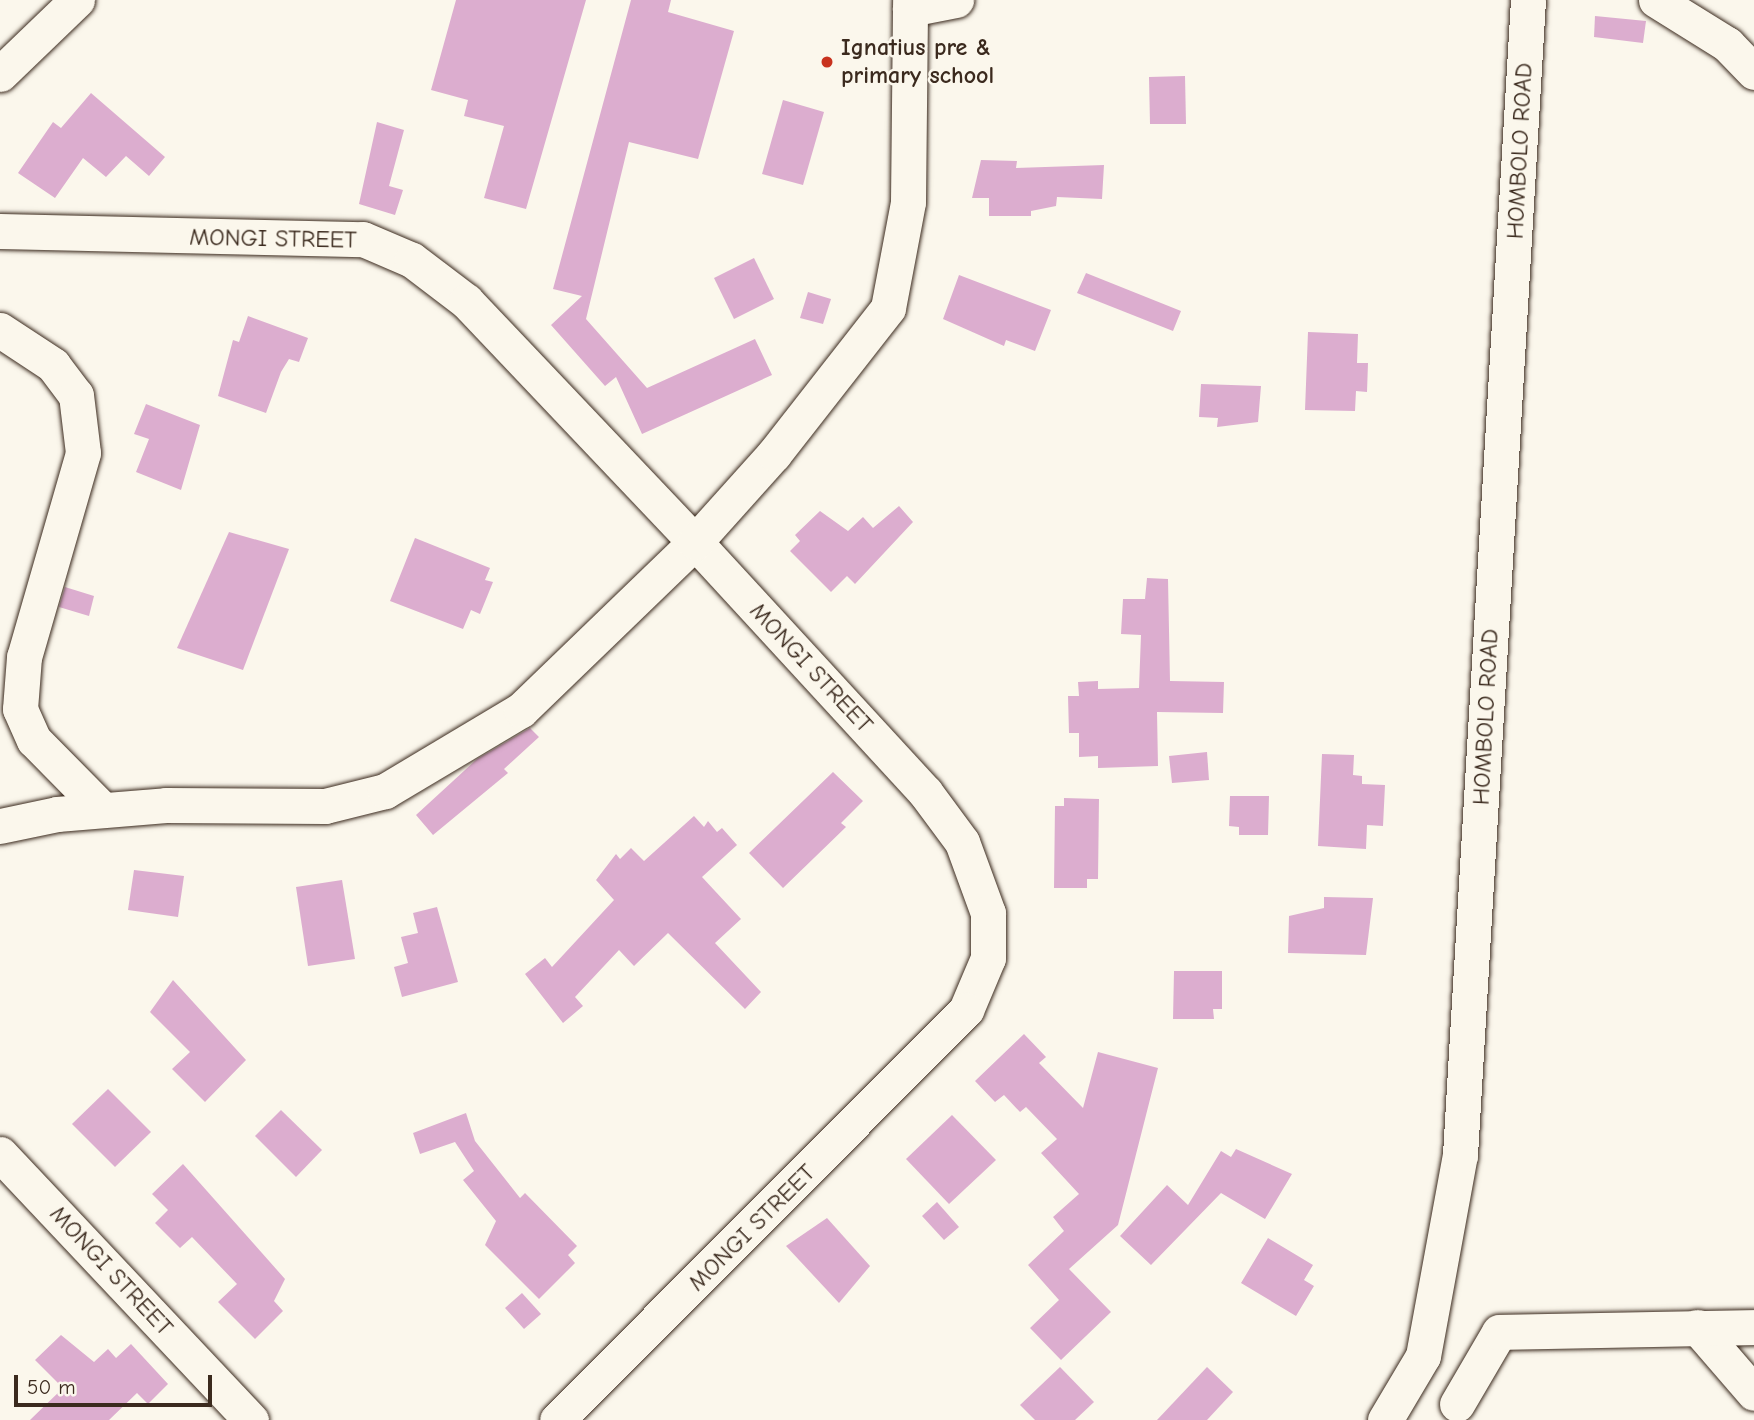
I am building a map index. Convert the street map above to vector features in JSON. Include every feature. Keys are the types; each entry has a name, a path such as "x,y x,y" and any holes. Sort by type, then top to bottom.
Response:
{"street":[{"path":"0,74 77,0"},
{"path":"0,826 103,810 325,806 384,791 521,710 695,542 774,454 888,308 908,202 910,4 956,0"},
{"name":"HOMBOLO ROAD","path":"1385,1420 1423,1356 1460,1155 1528,0"},
{"path":"1656,0 1727,44 1754,72"},
{"name":"MONGI STREET","path":"0,231 363,239 412,260 466,301 695,542 925,792 962,842 988,913 988,958 966,1010 557,1420"},
{"path":"0,330 53,365 76,395 83,453 24,657 20,709 34,740 103,810"},
{"name":"MONGI STREET","path":"0,1154 251,1420"},
{"path":"1697,1327 1754,1393"},
{"path":"1462,1412 1499,1332 1754,1327"},
{"path":"1423,1356 1462,1412"}],"building":[{"path":"456,0 586,0 526,209 484,198 504,126 464,116 468,100 431,90"},
{"path":"631,0 671,0 668,12 734,31 698,159 629,142 586,319 647,388 755,339 772,375 642,434 616,377 605,386 551,325 582,296 553,289"},
{"path":"1595,16 1646,21 1643,43 1594,37"},
{"path":"1185,76 1186,124 1150,124 1149,77"},
{"path":"91,93 165,157 149,176 126,156 106,177 83,158 55,198 18,173 53,122 61,128"},
{"path":"783,100 824,112 803,185 762,174"},
{"path":"377,122 404,130 389,186 403,190 395,215 359,204"},
{"path":"981,160 1017,161 1016,168 1104,165 1102,199 1057,197 1056,206 1031,211 1031,216 989,216 989,198 972,198"},
{"path":"754,258 774,299 734,319 714,278"},
{"path":"1086,273 1181,311 1173,331 1077,293"},
{"path":"959,275 1051,310 1035,351 1006,340 1004,346 943,319"},
{"path":"808,292 831,299 823,324 800,318"},
{"path":"248,316 308,338 299,362 289,359 281,372 266,413 218,396 233,340 239,342"},
{"path":"1308,332 1358,334 1357,363 1368,363 1367,392 1356,391 1355,411 1305,410"},
{"path":"1201,384 1261,386 1258,422 1217,427 1218,418 1199,417"},
{"path":"146,404 200,425 181,490 136,472 149,439 134,434"},
{"path":"899,506 913,522 855,584 847,576 831,592 790,551 800,541 795,535 820,511 848,531 863,517 873,528"},
{"path":"229,532 289,549 243,670 177,648"},
{"path":"415,538 490,568 485,580 493,582 480,614 471,610 463,629 390,601"},
{"path":"1147,578 1168,579 1170,681 1224,682 1223,713 1157,712 1158,766 1098,768 1098,756 1079,757 1079,733 1069,733 1068,696 1079,696 1078,682 1098,681 1098,689 1139,688 1141,635 1121,634 1123,599 1145,599"},
{"path":"65,587 94,596 89,616 59,607"},
{"path":"530,728 539,737 504,769 508,773 433,835 416,815 477,759"},
{"path":"1207,752 1209,780 1172,783 1169,756"},
{"path":"1322,754 1354,755 1353,775 1362,776 1362,784 1385,785 1383,826 1367,825 1366,849 1318,846"},
{"path":"833,772 863,801 841,823 846,827 783,888 749,853"},
{"path":"1230,796 1269,796 1268,835 1239,835 1239,827 1229,826"},
{"path":"1064,798 1099,799 1098,879 1087,879 1087,888 1054,888 1055,806 1064,806"},
{"path":"694,816 704,827 708,821 717,832 722,828 737,845 702,877 741,919 715,943 761,992 745,1009 668,933 634,966 619,950 575,997 583,1006 563,1023 525,974 545,958 552,967 614,900 596,880 616,854 620,859 631,848 644,861"},
{"path":"134,870 184,876 178,917 128,910"},
{"path":"342,880 355,959 308,966 296,887"},
{"path":"1324,897 1373,898 1366,955 1288,953 1289,916 1324,908"},
{"path":"437,907 458,982 402,997 394,967 408,963 401,937 418,933 413,913"},
{"path":"1174,971 1222,971 1222,1009 1213,1009 1214,1019 1173,1019"},
{"path":"173,980 246,1060 205,1102 172,1069 190,1052 150,1012"},
{"path":"1024,1034 1046,1057 1039,1063 1083,1108 1098,1052 1158,1068 1118,1225 1069,1269 1111,1312 1061,1360 1030,1328 1059,1300 1028,1265 1064,1231 1053,1217 1079,1194 1041,1153 1057,1139 1026,1107 1020,1112 1004,1095 995,1102 975,1081"},
{"path":"108,1089 151,1132 115,1167 72,1124"},
{"path":"281,1110 322,1150 296,1177 255,1136"},
{"path":"466,1113 475,1141 520,1198 525,1193 577,1246 568,1255 575,1263 539,1299 485,1245 496,1221 463,1180 474,1171 455,1142 420,1154 413,1133"},
{"path":"952,1115 996,1160 949,1204 906,1159"},
{"path":"1236,1149 1292,1174 1265,1219 1221,1193 1151,1265 1120,1236 1167,1185 1188,1205 1221,1151 1231,1157"},
{"path":"183,1164 285,1279 274,1301 283,1311 255,1339 218,1302 237,1284 192,1237 180,1248 155,1223 168,1210 152,1194"},
{"path":"937,1202 959,1227 944,1240 922,1216"},
{"path":"827,1218 870,1266 839,1303 786,1246"},
{"path":"1268,1238 1313,1265 1304,1280 1314,1286 1296,1316 1241,1283"},
{"path":"522,1293 541,1314 524,1329 505,1308"},
{"path":"61,1335 94,1362 108,1349 116,1358 131,1344 168,1384 148,1404 137,1393 109,1420 30,1420 63,1388 35,1360"},
{"path":"1060,1367 1094,1402 1075,1420 1035,1420 1020,1405"},
{"path":"1207,1367 1233,1392 1207,1420 1157,1420"}],"place":[{"name":"Ignatius pre & primary school","path":"827,62"}]}
